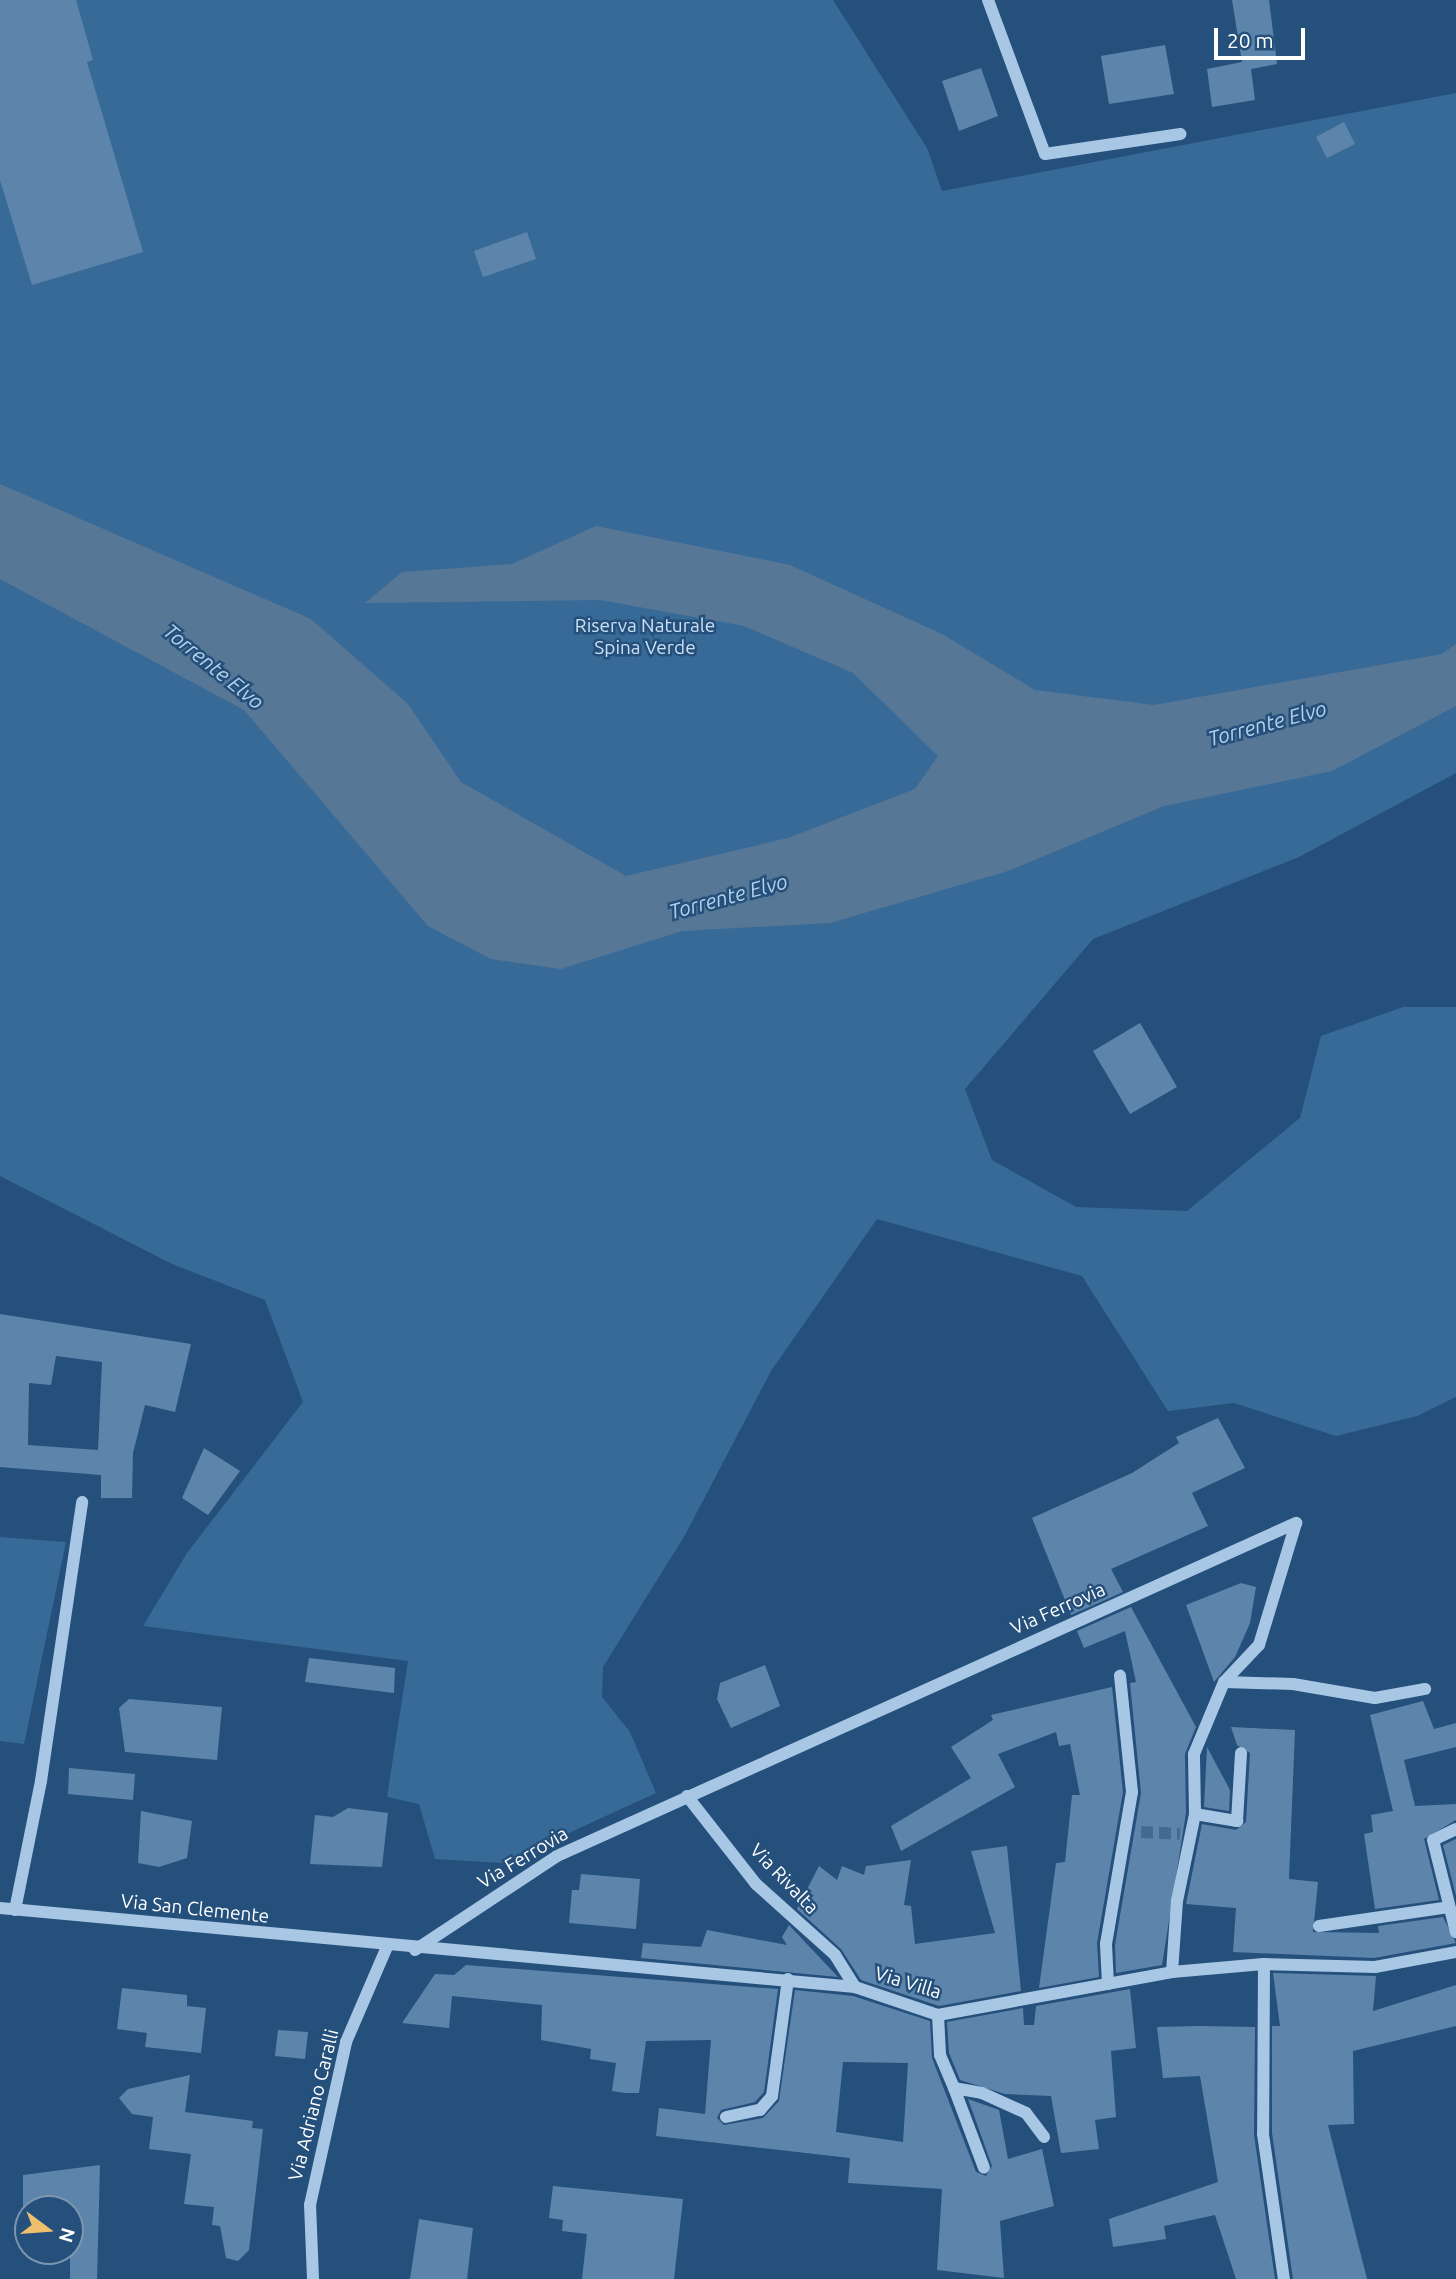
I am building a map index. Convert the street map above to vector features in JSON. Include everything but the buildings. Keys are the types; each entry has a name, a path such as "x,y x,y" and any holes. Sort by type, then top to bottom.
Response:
{"street":[{"path":"988,0 1045,154 1181,134"},
{"path":"15,1910 41,1780 82,1502"},
{"name":"Via Ferrovia","path":"415,1950 557,1856 1296,1523 1259,1645 1224,1682 1195,1754 1195,1814 1185,1835 1172,1972"},
{"path":"1108,1984 1106,1944 1134,1831 1120,1676"},
{"path":"1224,1682 1293,1684 1375,1698 1425,1689"},
{"path":"1195,1814 1237,1821 1241,1752"},
{"name":"Via Rivalta","path":"687,1796 756,1884 835,1955 855,1987"},
{"path":"1456,1829 1433,1840 1456,1932"},
{"path":"1319,1926 1449,1907"},
{"name":"Via San Clemente","path":"0,1908 387,1947"},
{"name":"Via Villa","path":"387,1947 788,1979 855,1987 938,2015 1172,1972 1264,1964 1375,1968 1456,1952"},
{"name":"Via Adriano Caralli","path":"313,2279 310,2205 346,2042 387,1947"},
{"path":"1264,1964 1263,2134 1284,2279"},
{"path":"726,2117 760,2110 772,2096 788,1979"},
{"path":"938,2015 940,2055 984,2168"},
{"path":"954,2088 982,2093 1026,2113 1044,2137"}],"green space":[{"name":"Riserva Naturale Spina Verde","path":"0,0 833,0 927,148 942,191 1456,93 1456,773 1299,857 1093,939 965,1089 992,1160 1076,1207 1187,1211 1300,1118 1321,1036 1403,1007 1456,1007 1456,1397 1417,1416 1336,1436 1234,1403 1168,1411 1082,1276 877,1219 771,1371 685,1535 603,1667 602,1697 630,1732 656,1793 503,1863 435,1859 419,1804 387,1797 408,1661 143,1626 187,1553 303,1402 265,1300 172,1264 0,1176"},
{"path":"0,1537 66,1542 24,1744 0,1741"}],"water":[{"name":"Torrente Elvo","path":"0,484 311,619 408,704 461,782 626,876 788,838 915,789 938,756 853,673 744,626 600,600 365,603 402,572 512,564 596,526 790,565 942,634 1035,690 1154,705 1442,654 1456,644 1456,706 1332,771 1164,806 1008,871 830,923 682,931 561,969 491,959 428,926 244,710 0,579"}],"tunnel":[{"path":"1141,1832 1180,1834"}]}
